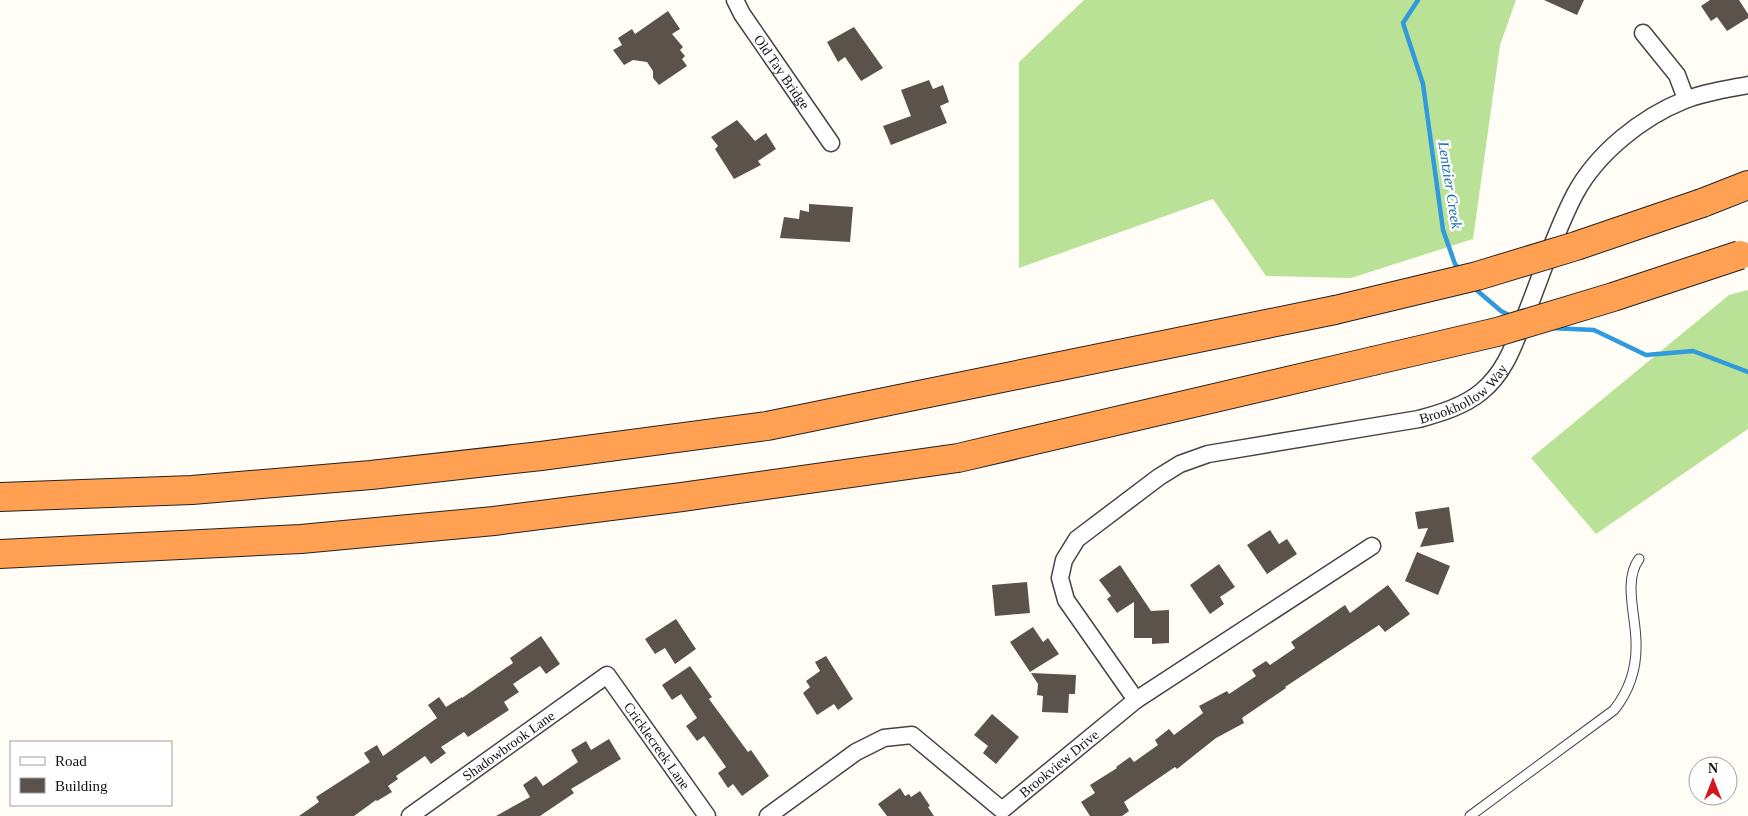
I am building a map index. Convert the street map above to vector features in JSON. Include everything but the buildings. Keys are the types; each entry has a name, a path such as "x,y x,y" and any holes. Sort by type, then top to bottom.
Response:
{"highway":[{"path":"0,497 192,490 371,475 541,456 767,426 1335,310 1477,276 1576,246 1702,203 1748,185"},
{"path":"0,554 301,539 494,521 958,458 1498,332 1613,297 1744,253"}],"street":[{"name":"Old Tay Bridge","path":"735,0 742,14 832,143"},
{"path":"1642,33 1677,75 1686,99"},
{"name":"Brookhollow Way","path":"1136,700 1066,600 1060,578 1064,560 1078,539 1159,477 1180,464 1208,454 1419,419 1442,413 1462,404 1481,392 1498,374 1510,354 1575,193 1591,171 1631,131 1659,112 1686,99 1748,85"},
{"name":"Brookview Drive","path":"768,816 856,752 884,738 912,736 1002,810 1136,700 1372,546"},
{"name":"Shadowbrook Lane","path":"410,816 428,811 607,675"},
{"name":"Cricklecreek Lane","path":"607,675 707,816"}],"lane":[{"path":"1470,816 1614,710 1624,697 1633,673 1636,644 1631,586 1634,567 1639,559"}],"green space":[{"path":"1084,0 1516,0 1500,45 1473,239 1351,278 1266,276 1213,199 1019,268 1019,62"},
{"path":"1748,290 1748,429 1596,534 1531,458 1729,295"}],"waterway":[{"name":"Lentzier Creek","path":"1418,0 1403,23 1423,84 1443,230 1455,264 1461,271"},
{"name":"Lentzier Creek","path":"1473,287 1501,311 1513,317"},
{"name":"Lentzier Creek","path":"1550,328 1594,330 1646,355 1693,351 1748,372"}]}
